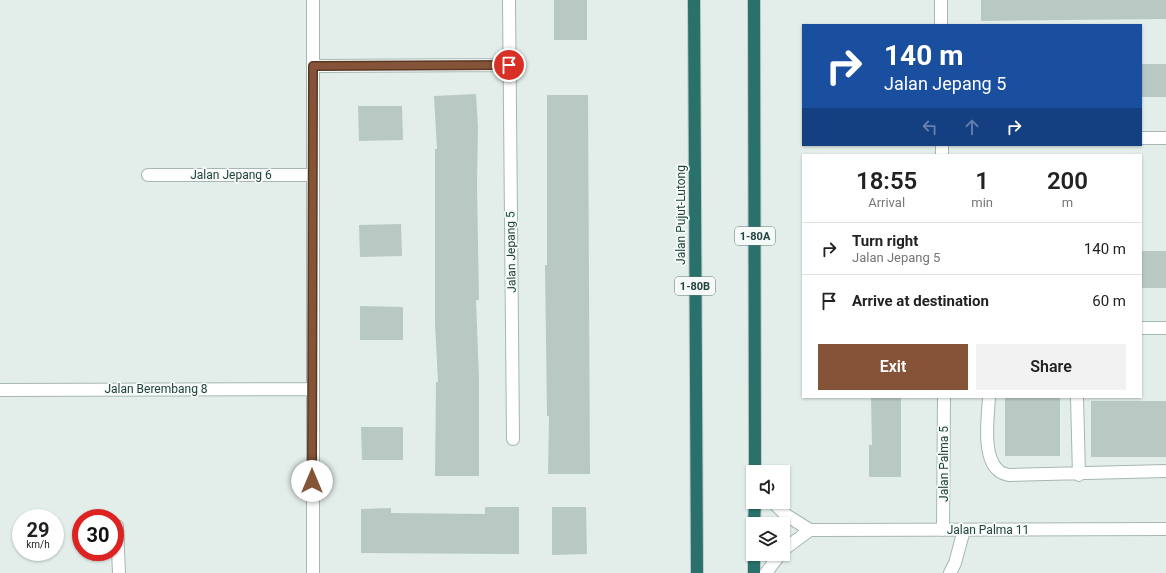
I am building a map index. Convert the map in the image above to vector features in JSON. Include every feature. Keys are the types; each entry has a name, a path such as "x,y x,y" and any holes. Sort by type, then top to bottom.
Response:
{"highway":[{"name":"Jalan Pujut-Lutong","path":"694,0 697,573"},
{"name":"1-80A","path":"754,0 755,465"},
{"path":"754,561 754,573"}],"street":[{"path":"313,0 313,573"},
{"name":"Jalan Jepang 5","path":"509,0 513,439"},
{"path":"941,0 941,24"},
{"path":"313,66 509,65"},
{"path":"1142,138 1166,138"},
{"name":"Jalan Jepang 6","path":"148,175 314,175"},
{"path":"1142,328 1166,328"},
{"name":"Jalan Berembang 8","path":"0,390 312,389"},
{"name":"Jalan Palma 5","path":"944,398 944,530"},
{"path":"989,398 988,450 991,462 998,470 1009,475 1079,475 1166,471"},
{"path":"1077,398 1079,475"},
{"path":"780,509 786,515 810,530 790,545"},
{"name":"Jalan Palma 11","path":"810,530 1166,529"},
{"path":"950,573 955,563 964,530"},
{"path":"118,561 119,573"},
{"path":"766,573 775,561"}],"building":[{"path":"554,0 587,0 587,40 554,40"},
{"path":"981,0 1166,0 1166,19 981,21"},
{"path":"1142,64 1166,64 1166,97 1142,97"},
{"path":"476,94 478,127 477,185 479,300 476,300 479,378 479,476 435,476 436,382 438,382 435,324 435,149 437,149 434,96"},
{"path":"547,95 588,95 590,474 548,474 549,416 547,416 545,265 547,265"},
{"path":"358,106 402,106 403,140 359,141"},
{"path":"401,224 402,256 360,257 359,225"},
{"path":"1142,251 1166,251 1166,288 1142,288"},
{"path":"360,306 403,307 403,340 360,340"},
{"path":"871,398 901,398 901,477 869,477 869,445 872,445"},
{"path":"1005,398 1060,398 1060,456 1005,456"},
{"path":"1091,401 1166,401 1166,457 1091,457"},
{"path":"361,427 403,427 403,460 362,460"},
{"path":"485,507 519,507 519,554 361,553 361,509 391,508 391,513 485,514"},
{"path":"552,507 586,507 587,554 552,555"}],"route":[{"path":"312,481 314,175 313,66 509,65"}]}
